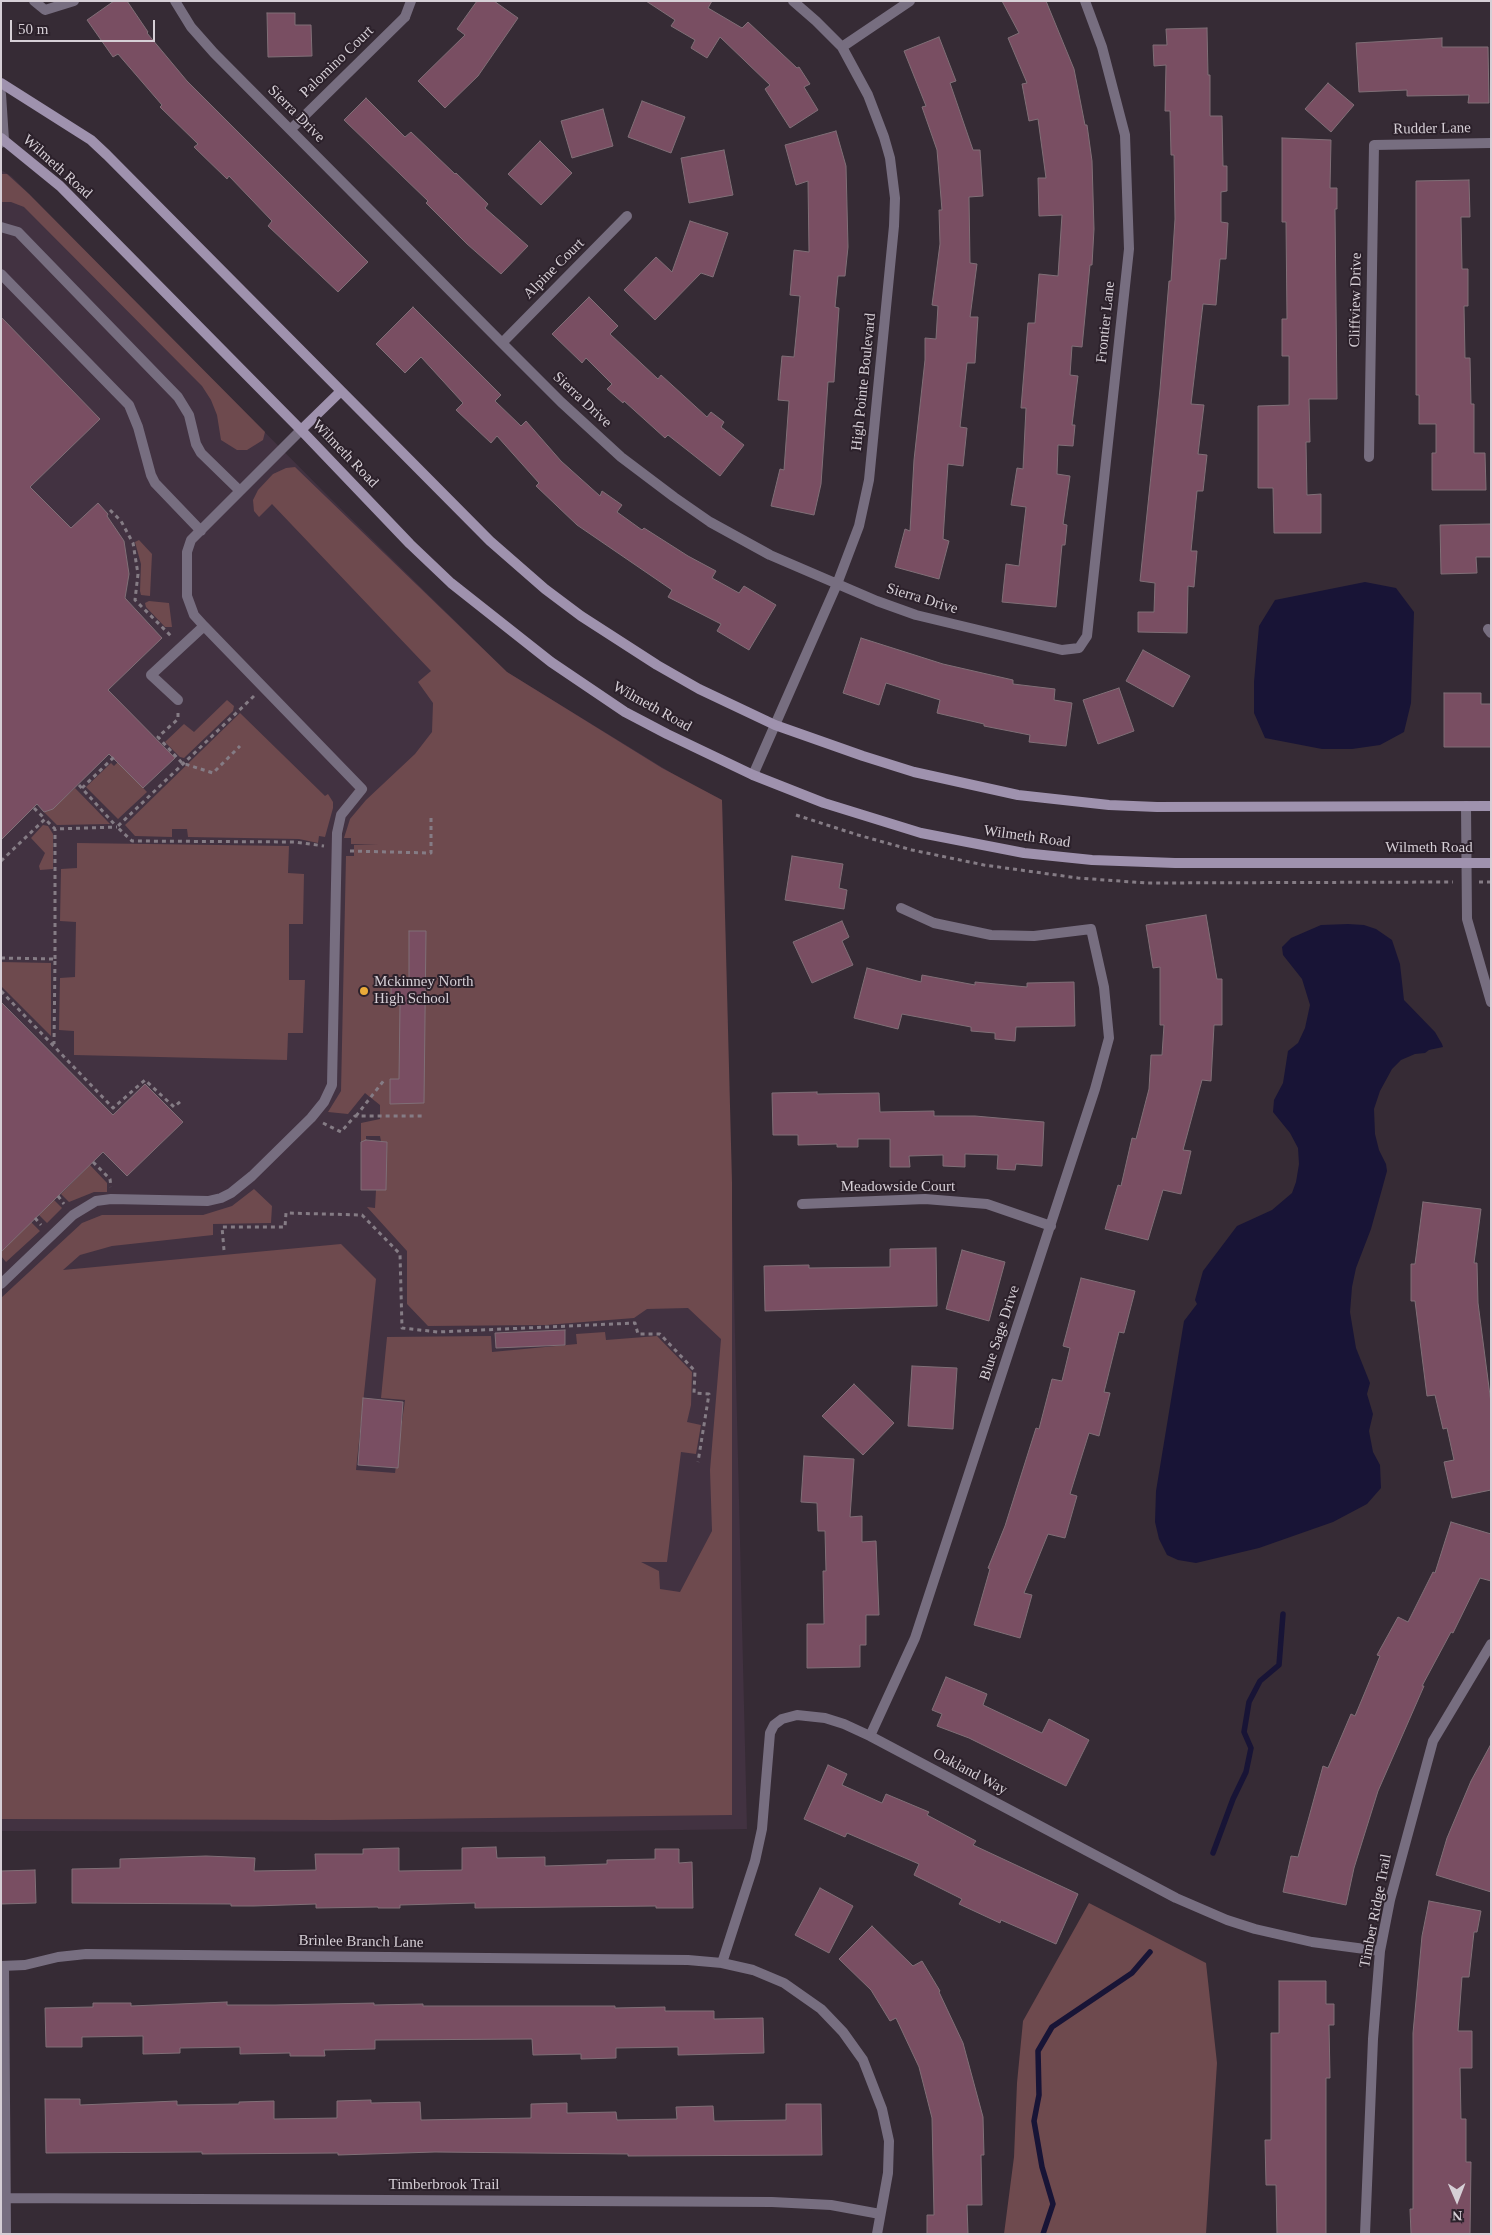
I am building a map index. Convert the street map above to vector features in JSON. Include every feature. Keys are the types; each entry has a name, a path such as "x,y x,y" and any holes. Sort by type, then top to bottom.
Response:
{"main road":[{"path":"1,83 84,136 102,150 460,513 545,589 657,666 699,689 775,725 914,772 964,785 1061,801 1157,807 1491,806"},
{"name":"Wilmeth Road","path":"2,141 60,186 301,430 410,544 466,596 519,639 625,712 667,734 753,775 824,803 921,833 1057,857 1129,862 1226,864 1491,863"},
{"path":"301,430 341,392"}],"street":[{"path":"34,1 45,10 74,1"},
{"name":"Sierra Drive","path":"175,1 191,27 214,53 561,402 621,457 674,497 710,522 747,543 876,601 935,620 1062,650 1079,648"},
{"name":"Palomino Court","path":"291,129 405,17 411,1"},
{"name":"High Pointe Boulevard","path":"753,775 836,584 859,526 869,480 894,226 895,198 890,158 868,95 842,47 793,1"},
{"path":"842,47 910,1"},
{"name":"Frontier Lane","path":"1079,648 1087,636 1129,249 1125,135 1102,47 1084,1"},
{"path":"1,94 2,141"},
{"name":"Rudder Lane","path":"1374,145 1491,143"},
{"name":"Cliffview Drive","path":"1369,456 1374,145"},
{"name":"Alpine Court","path":"502,343 627,216"},
{"path":"1,227 18,232 178,397 190,415 196,444 201,453 240,491"},
{"path":"1,274 129,406 138,426 151,474 156,483 201,531"},
{"path":"1,1284 73,1215 96,1202 112,1199 208,1201 221,1198 242,1185 311,1118 324,1102 333,1077 337,834 341,815 362,789 194,615 187,596 187,552 191,540 301,430"},
{"path":"178,700 151,675 204,626"},
{"path":"1466,806 1467,919 1491,1002"},
{"name":"Blue Sage Drive","path":"870,1736 915,1638 1051,1226 1095,1089 1109,1038 1104,987 1091,929 1034,936 990,935 934,923 901,908"},
{"name":"Meadowside Court","path":"802,1204 925,1199 987,1204 1051,1226"},
{"name":"Timber Ridge Trail","path":"1365,2234 1372,2039 1380,1951 1390,1900 1433,1741 1491,1644"},
{"name":"Oakland Way","path":"722,1963 758,1846 766,1794 768,1742 774,1725 782,1719 790,1716 808,1715 844,1724 870,1736 1176,1898 1203,1910 1255,1929 1283,1936 1380,1951"},
{"name":"Brinlee Branch Lane","path":"2,1966 25,1965 58,1957 86,1954 688,1960 722,1963 772,1976 797,1991 833,2020 854,2046 877,2093 889,2141 888,2174 877,2234"},
{"path":"2,1966 6,2234"},
{"name":"Timberbrook Trail","path":"6,2198 772,2202 822,2204 880,2214"}],"path":[{"path":"110,510 121,521 133,543 138,574 135,600 182,647"},
{"path":"55,829 117,827 182,763 264,687"},
{"path":"178,700 178,720 158,737 182,763 213,773 240,746"},
{"path":"82,788 114,757"},
{"path":"79,785 132,841 295,842 336,850 431,853 431,817"},
{"path":"34,808 55,829 57,872 54,1045"},
{"path":"2,859 45,819"},
{"path":"1,958 55,959"},
{"path":"1,991 113,1108 145,1080 174,1107 181,1101"},
{"path":"311,1118 341,1132 385,1079"},
{"path":"355,1116 425,1116"},
{"path":"93,1162 110,1179 112,1199"},
{"path":"224,1250 222,1227 285,1227 286,1213 362,1215 400,1254 402,1328 438,1332 634,1323 638,1334 660,1334 695,1371 694,1393 709,1394 698,1462"}],"shaded area":[{"name":"Mckinney North High School","path":"1,170 11,176 330,498 507,672 683,780 722,800 747,1829 553,1832 1,1831"},
{"path":"1,174 7,174 29,194 265,432 263,440 247,450 237,450 221,440 217,415 211,400 202,386 24,207 11,202 1,202"},
{"name":"Mckinney North High School","path":"295,467 507,672 662,768 722,800 732,1182 732,1815 331,1820 1,1819 1,1298 82,1223 102,1215 203,1215 232,1206 254,1189 272,1206 271,1223 213,1224 213,1235 112,1246 80,1255 63,1270 341,1244 376,1279 356,1470 395,1473 405,1400 381,1398 387,1337 491,1336 492,1352 577,1344 576,1334 605,1332 606,1340 657,1336 692,1372 691,1405 687,1422 701,1425 696,1454 681,1452 667,1562 641,1562 659,1571 660,1589 680,1592 712,1531 710,1470 721,1339 688,1308 647,1309 634,1318 546,1325 428,1326 407,1304 407,1251 367,1207 375,1208 376,1190 386,1190 387,1142 381,1141 380,1136 366,1136 366,1142 361,1142 361,1123 380,1119 380,1105 365,1093 348,1114 328,1112 341,1091 346,856 354,856 354,845 378,845 351,844 351,838 344,838 350,819 366,800 415,754 432,732 433,703 418,682 431,671 272,504 259,517 254,511 253,500 258,490 273,474 286,468"},
{"path":"139,540 152,554 150,596 141,595 140,591 141,564 135,542"},
{"path":"1365,582 1396,588 1414,612 1411,703 1404,732 1380,745 1352,749 1322,749 1265,738 1254,713 1254,682 1259,626 1275,600"},
{"path":"149,601 169,603 172,627 165,627 146,607 145,603"},
{"path":"227,700 234,706 233,711 184,758 180,757 165,742 184,724 194,732"},
{"path":"240,713 325,796 328,794 333,802 333,808 325,837 319,836 318,843 299,839 188,837 187,829 172,829 172,837 135,836 125,825"},
{"path":"118,762 147,792 118,819 86,787 111,763 114,766"},
{"path":"75,788 110,824 57,825 44,812 53,808"},
{"path":"43,825 48,826 53,834 53,869 40,870 39,866 45,853 31,838"},
{"path":"77,843 289,846 288,873 304,874 303,924 289,924 289,980 305,980 303,1033 288,1033 287,1060 74,1055 74,1031 59,1030 60,978 75,977 76,922 60,921 61,869 77,868"},
{"path":"1321,925 1364,925 1376,929 1392,940 1400,964 1404,1000 1435,1032 1443,1047 1415,1054 1401,1060 1392,1069 1380,1091 1374,1109 1375,1134 1387,1171 1371,1229 1356,1268 1350,1312 1356,1348 1370,1383 1367,1394 1373,1414 1369,1431 1373,1452 1380,1465 1381,1488 1367,1504 1333,1522 1259,1548 1196,1563 1178,1560 1167,1555 1159,1539 1155,1522 1156,1491 1184,1321 1197,1304 1195,1300 1203,1271 1237,1226 1272,1210 1292,1193 1296,1182 1299,1164 1298,1148 1290,1133 1273,1112 1274,1100 1283,1083 1288,1051 1298,1043 1305,1028 1310,1005 1302,979 1283,955 1282,947 1291,938"},
{"path":"1,962 51,963 51,1036 1,986"},
{"path":"90,1165 107,1183 107,1192 94,1192 69,1202 61,1194"},
{"path":"54,1200 62,1208 47,1223 39,1215"},
{"path":"31,1222 40,1231 6,1262 1,1256 1,1252"},
{"path":"1089,1903 1206,1963 1217,2063 1206,2234 1004,2234 1014,2157 1017,2083 1023,2021"}],"building":[{"path":"114,1 127,1 147,33 187,81 368,262 338,292 268,226 272,221 229,176 227,179 194,147 198,144 160,107 162,105 118,54 113,57 87,20"},
{"path":"477,1 494,1 518,18 478,76 445,108 418,81 465,35 457,29"},
{"path":"646,1 712,1 708,8 742,28 748,22 797,68 799,67 810,84 804,87 818,110 790,128 765,89 770,85 720,37 707,58 691,48 695,40 671,26 675,20"},
{"path":"1002,1 1046,1 1074,69 1085,125 1087,125 1092,161 1094,229 1092,265 1090,265 1082,347 1072,346 1070,375 1078,376 1072,425 1075,425 1073,446 1058,445 1057,474 1070,476 1063,524 1067,525 1065,545 1062,545 1056,607 1002,602 1006,564 1019,566 1026,507 1011,505 1017,468 1023,469 1026,408 1021,408 1028,323 1035,323 1039,274 1058,276 1062,215 1039,216 1038,178 1046,178 1038,119 1029,121 1022,84 1027,83 1008,38 1019,33"},
{"path":"267,13 295,13 295,25 311,25 312,56 268,57"},
{"path":"1207,28 1210,116 1222,116 1223,166 1227,166 1227,191 1221,192 1221,222 1228,223 1226,259 1220,259 1216,305 1203,304 1191,404 1204,405 1198,454 1207,455 1203,491 1197,491 1191,551 1197,551 1194,587 1188,586 1187,633 1138,632 1138,612 1154,612 1155,583 1140,581 1169,281 1171,281 1175,219 1174,155 1171,155 1170,111 1165,111 1166,65 1154,66 1153,45 1167,45 1166,29"},
{"path":"939,37 956,81 950,83 973,150 980,150 983,196 969,197 970,263 977,264 970,317 978,317 975,363 967,363 960,427 967,428 963,466 948,464 943,539 949,541 939,579 895,567 905,529 910,531 914,460 925,360 925,338 936,339 938,306 932,305 940,244 939,210 942,210 937,150 922,107 926,106 904,51"},
{"path":"1442,38 1442,47 1488,47 1489,103 1468,103 1469,95 1407,96 1407,90 1359,92 1356,43"},
{"path":"1328,83 1354,105 1331,132 1305,109"},
{"path":"366,98 405,137 411,132 456,173 488,204 485,208 528,246 501,274 467,244 426,203 428,201 344,120"},
{"path":"642,101 685,117 671,153 628,137"},
{"path":"603,109 613,146 572,158 561,121"},
{"path":"836,131 846,166 848,247 845,276 838,276 835,307 839,308 834,382 828,382 821,484 814,515 771,506 780,469 784,470 789,401 778,400 782,356 794,357 800,296 790,295 794,250 809,252 808,181 796,185 785,145"},
{"path":"1282,138 1331,140 1330,188 1337,188 1337,209 1335,209 1337,399 1309,399 1310,442 1306,442 1307,495 1321,494 1321,533 1274,533 1273,488 1258,488 1258,406 1289,405 1289,356 1282,356 1282,319 1287,319 1286,222 1282,222"},
{"path":"540,141 572,173 541,205 508,174"},
{"path":"724,150 733,195 689,203 681,158"},
{"path":"1469,180 1470,217 1461,217 1462,269 1468,269 1468,306 1464,306 1465,358 1470,358 1471,404 1474,404 1474,453 1485,453 1486,490 1432,490 1432,453 1436,453 1436,424 1419,424 1419,395 1416,395 1416,181"},
{"path":"690,221 728,233 713,277 701,273 655,320 624,290 656,257 672,272"},
{"path":"589,297 618,326 610,334 658,379 661,375 707,417 711,412 724,422 721,427 744,445 720,476 668,435 665,438 624,401 623,403 607,389 612,384 586,358 582,363 552,334"},
{"path":"413,307 501,395 495,401 521,426 526,421 561,461 600,496 602,491 622,505 617,512 642,530 644,528 716,571 712,578 739,593 744,586 776,605 749,650 717,631 721,624 668,597 672,590 577,525 536,486 539,483 497,436 491,443 456,410 463,403 421,357 405,373 376,344"},
{"path":"1,317 100,419 30,487 71,528 98,503 108,514 107,516 124,541 129,574 125,598 162,638 108,690 175,758 143,788 109,754 53,809 44,812 37,804 1,840"},
{"path":"1491,524 1491,557 1476,557 1477,573 1441,574 1440,525"},
{"path":"861,638 943,664 1013,680 1013,684 1055,689 1054,700 1072,703 1066,746 1029,742 1030,735 984,726 984,724 937,713 940,700 886,683 879,705 843,693"},
{"path":"1143,650 1190,676 1173,707 1126,681"},
{"path":"1119,688 1134,731 1098,744 1083,700"},
{"path":"1444,693 1481,693 1481,704 1491,704 1491,747 1444,747"},
{"path":"792,856 843,864 839,888 847,890 844,909 785,900"},
{"path":"1206,915 1217,979 1222,979 1222,1025 1214,1025 1211,1081 1202,1080 1183,1150 1191,1151 1181,1194 1163,1190 1148,1240 1105,1229 1118,1185 1121,1186 1132,1138 1136,1139 1149,1089 1151,1055 1162,1055 1164,1025 1160,1025 1160,967 1153,968 1146,925"},
{"path":"842,921 849,937 842,941 853,965 812,983 793,942"},
{"path":"409,931 426,931 424,1103 390,1104 390,1079 399,1079 400,1005 391,1005 391,980 409,980"},
{"path":"867,968 921,982 922,975 975,985 975,982 1027,987 1027,983 1074,982 1075,1026 1016,1027 1015,1041 995,1039 995,1033 971,1031 971,1027 902,1014 898,1029 854,1018"},
{"path":"1,1002 113,1115 145,1084 183,1122 127,1176 103,1152 1,1252"},
{"path":"817,1092 817,1094 879,1093 880,1112 934,1111 934,1116 975,1116 1044,1122 1042,1166 1016,1164 1015,1170 997,1169 998,1155 965,1154 965,1167 943,1166 943,1155 909,1156 910,1167 890,1167 890,1139 858,1139 858,1147 837,1147 837,1144 798,1145 798,1135 773,1135 772,1093"},
{"path":"366,1140 387,1142 386,1190 361,1190 361,1142"},
{"path":"1423,1202 1481,1209 1474,1263 1477,1263 1478,1303 1491,1403 1491,1490 1452,1498 1444,1462 1454,1460 1447,1428 1443,1429 1435,1395 1427,1396 1415,1301 1411,1301 1411,1264 1415,1264"},
{"path":"936,1248 937,1306 765,1311 764,1266 809,1265 809,1268 890,1267 890,1249"},
{"path":"962,1250 1005,1262 989,1321 946,1309"},
{"path":"1081,1278 1135,1291 1124,1333 1119,1332 1104,1392 1110,1393 1099,1436 1089,1433 1070,1494 1077,1496 1065,1538 1048,1534 1024,1593 1032,1595 1020,1638 974,1625 990,1569 988,1568 1005,1526 1036,1428 1039,1429 1052,1379 1062,1381 1070,1348 1063,1346"},
{"path":"565,1330 565,1345 496,1348 495,1333"},
{"path":"912,1366 957,1368 953,1429 908,1426"},
{"path":"854,1384 894,1423 863,1455 822,1416"},
{"path":"363,1398 403,1402 398,1468 358,1465"},
{"path":"804,1456 854,1459 850,1517 862,1516 862,1542 876,1541 879,1615 866,1615 866,1645 860,1645 860,1667 807,1668 807,1624 824,1624 823,1571 826,1571 825,1531 818,1531 817,1503 801,1502"},
{"path":"1451,1522 1491,1534 1491,1581 1480,1578 1453,1633 1451,1632 1422,1686 1424,1686 1378,1791 1354,1868 1346,1905 1283,1892 1291,1856 1298,1857 1323,1766 1328,1768 1351,1714 1355,1716 1380,1656 1377,1655 1398,1617 1408,1622 1433,1572 1435,1573"},
{"path":"946,1677 987,1694 983,1705 1042,1733 1049,1719 1089,1740 1066,1786 969,1738 937,1726 942,1714 932,1710"},
{"path":"1491,1744 1491,1892 1436,1875 1447,1838 1471,1781"},
{"path":"828,1765 847,1774 842,1785 882,1803 886,1794 929,1812 927,1815 976,1841 973,1845 1078,1894 1056,1944 1001,1920 1000,1923 959,1904 962,1899 914,1875 919,1864 847,1833 845,1837 804,1819"},
{"path":"496,1847 497,1858 545,1857 545,1866 607,1864 607,1860 655,1859 655,1849 679,1849 679,1863 692,1862 693,1908 656,1908 656,1906 475,1908 475,1903 400,1905 400,1908 316,1908 316,1904 231,1906 231,1904 72,1903 72,1869 120,1868 120,1859 206,1856 255,1858 254,1871 316,1870 315,1854 363,1854 363,1849 399,1848 399,1871 462,1870 462,1848"},
{"path":"35,1870 36,1903 1,1904 1,1871"},
{"path":"820,1888 853,1906 829,1953 795,1935"},
{"path":"1429,1901 1481,1911 1477,1932 1474,1932 1469,1977 1462,1977 1458,2031 1472,2031 1472,2068 1460,2068 1461,2119 1466,2119 1466,2162 1471,2162 1470,2234 1411,2234 1410,2209 1413,2209 1413,2033 1422,1936"},
{"path":"872,1926 913,1966 922,1961 940,1991 963,2043 983,2117 984,2155 981,2155 982,2205 967,2205 968,2234 927,2234 927,2215 934,2215 932,2118 919,2067 896,2018 890,2021 871,1990 839,1959"},
{"path":"1279,1981 1326,1981 1326,2004 1334,2004 1334,2025 1329,2025 1330,2078 1326,2078 1326,2234 1277,2234 1276,2185 1266,2185 1265,2140 1271,2140 1271,2033 1279,2033"},
{"path":"227,2002 227,2005 374,2003 374,2005 423,2004 423,2006 615,2006 615,2008 665,2007 665,2011 714,2011 714,2019 763,2018 764,2053 678,2055 678,2047 616,2048 616,2058 581,2059 581,2054 533,2055 532,2039 375,2040 375,2049 324,2050 325,2056 290,2056 290,2053 240,2054 240,2047 180,2048 180,2053 143,2054 143,2036 82,2037 82,2047 46,2047 45,2008 93,2007 93,2003 131,2003 131,2006"},
{"path":"45,2099 80,2099 80,2105 177,2101 177,2105 239,2104 239,2102 274,2101 274,2119 337,2118 337,2101 371,2100 371,2103 420,2102 421,2120 531,2118 531,2104 567,2103 567,2113 616,2112 617,2120 677,2119 676,2107 713,2106 714,2121 786,2120 786,2104 821,2104 822,2155 628,2156 628,2154 435,2152 338,2155 338,2153 202,2154 202,2152 46,2153"}],"waterway":[{"path":"1213,1853 1233,1799 1246,1772 1251,1748 1244,1732 1249,1702 1260,1681 1279,1665 1283,1614"},
{"path":"1043,2234 1053,2204 1042,2167 1034,2121 1039,2095 1038,2051 1052,2027 1132,1973 1150,1952"}],"place":[{"name":"Mckinney North High School","path":"364,991"}]}
